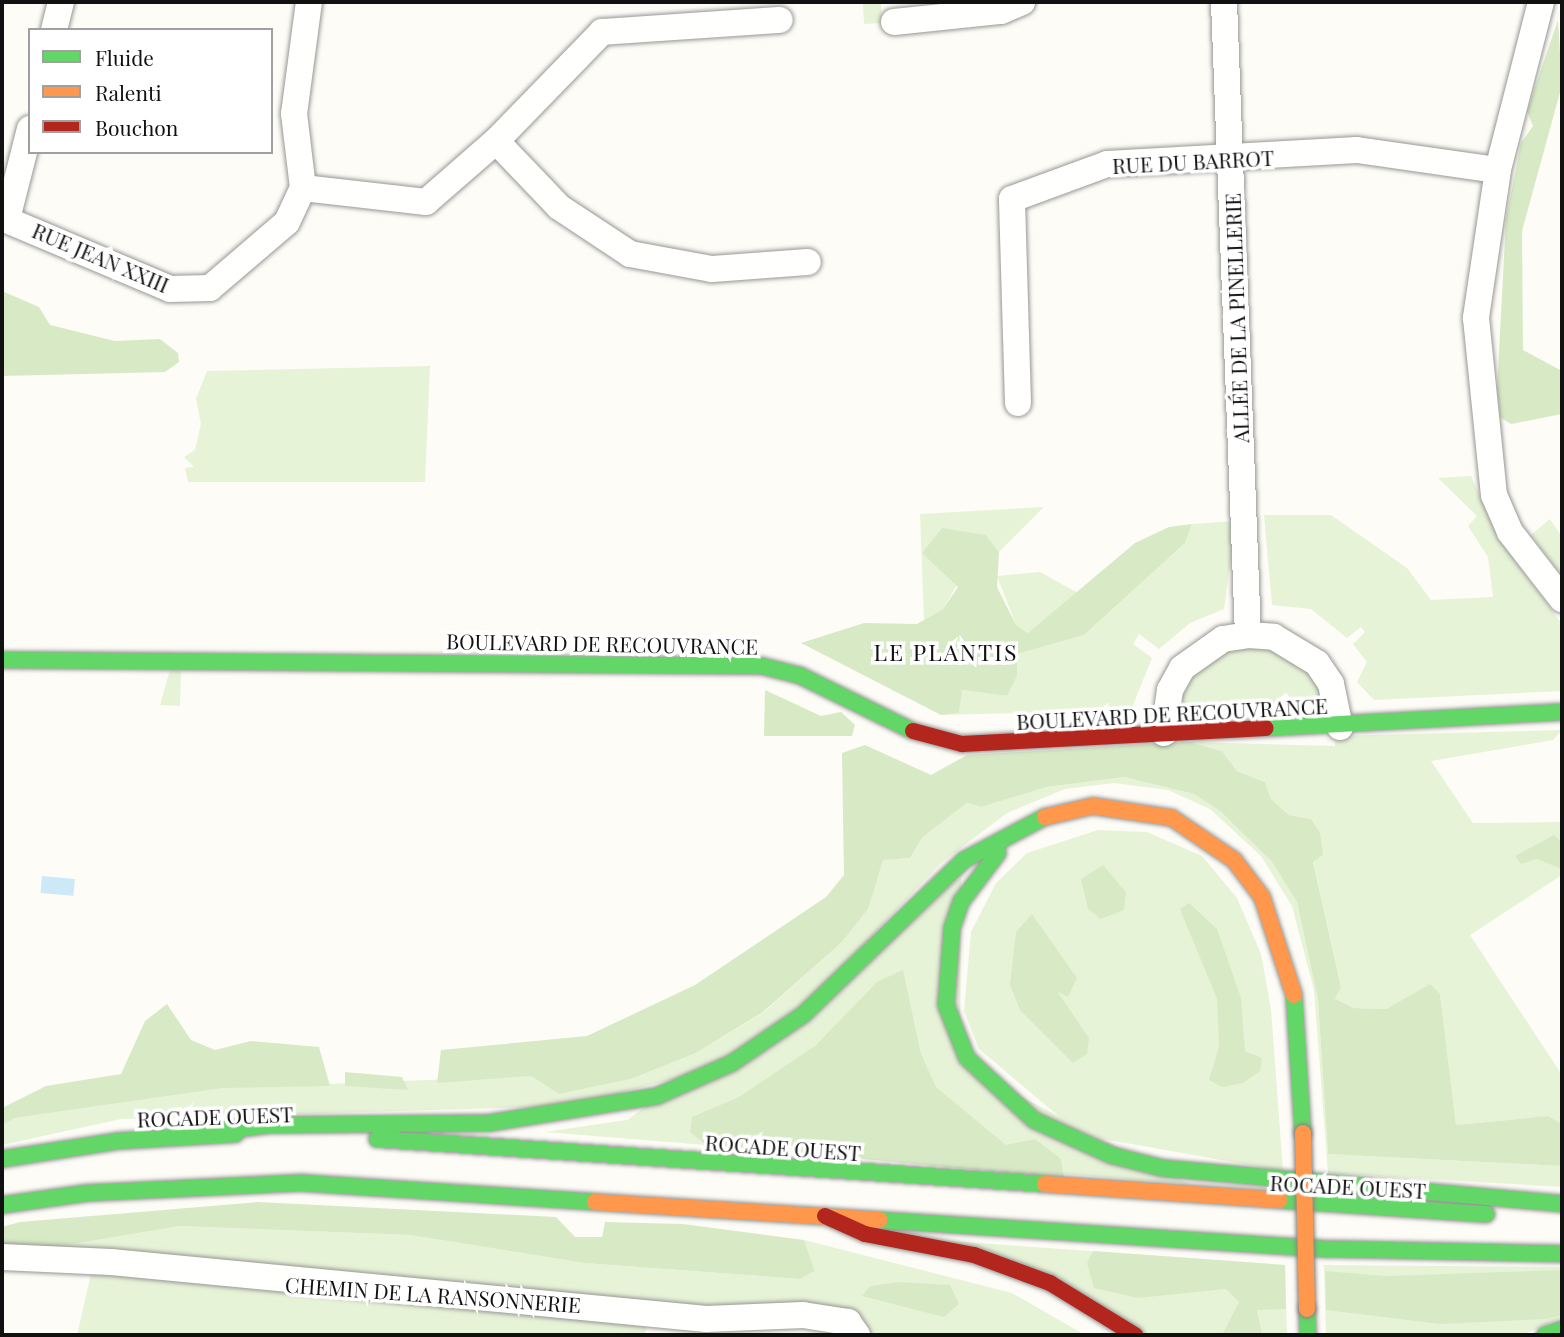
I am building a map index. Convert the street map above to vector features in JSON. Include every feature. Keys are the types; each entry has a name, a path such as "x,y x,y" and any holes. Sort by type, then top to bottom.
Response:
{"main road":[{"name":"BOULEVARD DE RECOUVRANCE","path":"2,660 762,666 799,675 946,743 1340,727 1562,712"},
{"path":"205,1133 268,1125 527,1120 657,1096 732,1063 777,1034 834,987 948,873 1019,827 1074,809 1134,809 1172,818 1234,860 1262,897 1283,947 1296,1001 1303,1133 1308,1335"},
{"path":"1019,827 974,881 952,928 944,979 954,1031 984,1080 1034,1120 1111,1155 1162,1168 1562,1204"},
{"name":"ROCADE OUEST","path":"2,1159 205,1133 384,1140 1255,1202 1562,1214"},
{"path":"2,1205 87,1194 303,1184 1330,1249 1562,1254"},
{"path":"825,1216 864,1234 974,1255 1050,1283 1135,1335"},
{"path":"1545,1335 1562,1329"}],"street":[{"path":"54,28 61,2"},
{"path":"309,2 294,114 303,188 426,202 496,141 602,32 780,20"},
{"path":"894,22 1001,11 1022,2"},
{"name":"ALLÉE DE LA PINELLERIE","path":"1224,2 1248,635"},
{"path":"1541,2 1498,170 1476,318 1484,439 1493,495 1510,532 1562,599"},
{"path":"4,218 28,136"},
{"path":"496,141 559,207 630,254 712,270 808,262"},
{"name":"RUE DU BARROT","path":"1018,403 1012,199 1107,164 1230,160 1357,150 1498,170"},
{"name":"RUE JEAN XXIII","path":"4,218 186,291 209,288 287,222 303,188"},
{"path":"1164,733 1170,690 1182,668 1212,645 1248,635 1274,637 1317,663 1331,684 1340,727"},
{"name":"CHEMIN DE LA RANSONNERIE","path":"2,1257 111,1262 706,1319 803,1315 848,1322 857,1335"}],"green space":[{"path":"881,3 882,23 864,24 863,4"},
{"path":"1558,20 1562,85 1522,231 1523,350 1562,371 1562,414 1511,424 1500,417 1497,390 1506,219 1521,143 1533,126 1527,111"},
{"path":"2,291 39,307 50,325 115,341 160,339 178,353 179,362 165,372 2,376"},
{"path":"430,366 425,482 188,482 185,468 194,467 184,457 195,450 201,424 196,399 207,371"},
{"path":"1471,476 1501,542 1562,624 1562,691 1374,700 1357,682 1367,662 1353,644 1365,632 1361,627 1347,638 1311,609 1272,605 1264,515 1331,515 1407,568 1431,600 1493,597 1488,557 1468,526 1477,516 1438,478"},
{"path":"1044,507 999,552 986,535 943,609 924,620 920,514"},
{"path":"1550,519 1560,534 1562,576 1531,535"},
{"path":"1236,521 1224,609 1190,623 1159,649 1139,634 1133,644 1152,658 1131,710 941,715 959,713 961,690 1007,696 1017,676 1016,654 1084,635 1185,543 1192,524"},
{"path":"1192,524 1185,543 1084,635 1017,654 1017,676 1007,696 962,690 959,713 941,715 801,643 864,623 917,624 943,609 958,587 922,553 942,528 986,535 999,552 997,587 1016,625 1028,633 1135,543 1169,527"},
{"path":"1040,572 1080,594 1028,633 1016,625 997,576"},
{"path":"1270,645 1304,660 1330,703 1178,710 1190,672 1215,653"},
{"path":"170,670 181,671 180,706 160,705"},
{"path":"765,690 821,716 841,712 855,725 852,736 764,736"},
{"path":"1562,730 1553,740 1431,761 1473,823 1562,822 1562,875 1470,935 1562,1075 1562,1124 1548,1116 1456,1125 1440,994 1429,985 1386,1009 1354,1008 1334,999 1341,987 1313,861 1311,819 1289,815 1271,799 1265,782 1237,771 1222,751 1190,742 1335,746 1335,736"},
{"path":"1190,742 1222,751 1237,771 1265,782 1271,799 1289,815 1311,819 1320,833 1323,855 1313,862 1341,987 1335,999 1354,1008 1386,1009 1430,984 1440,994 1456,1125 1548,1116 1562,1124 1562,1166 1328,1154 1318,1000 1297,902 1272,862 1220,811 1194,794 1124,777 1047,787 981,807 967,803 923,837 910,858 883,860 868,909 841,943 763,1012 696,1053 631,1079 559,1094 531,1076 437,1083 441,1050 587,1036 695,985 826,897 844,875 842,753 865,745 931,775 967,755"},
{"path":"1124,777 1194,794 1220,811 1272,862 1297,902 1318,1000 1328,1154 1562,1166 1562,1187 1328,1173 1314,990 1292,906 1261,856 1210,809 1168,790 1114,783 1065,789 1007,813 941,863 840,969 697,1073 568,1106 121,1119 2,1145 2,1125 15,1118 224,1088 531,1076 559,1094 631,1079 696,1053 764,1012 841,943 867,909 883,860 910,858 923,837 967,803 981,807 1047,787"},
{"path":"1098,830 1147,832 1202,856 1237,898 1261,954 1271,1009 1283,1171 1081,1135 979,1049 964,1011 971,932 996,883 1027,853"},
{"path":"1554,835 1562,842 1562,869 1537,859 1521,864 1515,856"},
{"path":"1103,865 1126,892 1124,910 1101,919 1088,909 1081,879"},
{"path":"961,878 960,1065 1189,1184 545,1132 627,1120"},
{"path":"1189,903 1217,929 1241,998 1245,1051 1262,1058 1260,1071 1243,1083 1222,1087 1209,1080 1219,1046 1217,999 1180,909"},
{"path":"1032,914 1077,978 1068,997 1057,991 1089,1038 1087,1054 1073,1063 1020,1010 1010,985 1016,932"},
{"path":"903,970 921,1054 936,1087 1006,1145 1035,1139 1061,1159 1064,1178 705,1144 690,1132 692,1117 739,1097 815,1046 877,982"},
{"path":"167,1004 191,1040 215,1050 251,1041 319,1047 330,1086 224,1088 15,1118 2,1125 2,1108 46,1086 121,1074 145,1021"},
{"path":"345,1072 402,1077 408,1090 345,1086"},
{"path":"258,1202 556,1217 575,1237 602,1237 605,1222 683,1224 804,1240 815,1271 800,1279 584,1263 410,1235 180,1226 2,1256 2,1227 20,1222"},
{"path":"180,1226 411,1235 584,1263 800,1279 815,1271 804,1240 1012,1293 1085,1335 857,1335 848,1322 649,1313 645,1335 77,1335 94,1261 2,1256"},
{"path":"936,1240 1285,1265 1287,1335 1145,1335"},
{"path":"1093,1251 1285,1265 1286,1309 1257,1310 1262,1335 1222,1335 1239,1302 1226,1289 1138,1298 1094,1288 1087,1263"},
{"path":"1324,1265 1562,1267 1562,1317 1523,1335 1326,1335"},
{"path":"1562,1270 1562,1315 1546,1319 1440,1324 1326,1310 1325,1271 1386,1276"},
{"path":"900,1282 950,1285 959,1304 944,1317 862,1296 870,1286"}],"water":[{"path":"42,876 75,879 73,896 41,893"}],"traffic: fast":[{"path":"2,660 762,666 799,675 913,731"},
{"path":"1266,728 1562,712"},
{"path":"205,1133 268,1125 489,1123 657,1096 732,1063 804,1014 964,860 1045,817"},
{"path":"998,853 961,902 952,928 946,1005 967,1058 1034,1120 1111,1155 1162,1168 1562,1204"},
{"path":"1294,995 1303,1133"},
{"path":"2,1159 118,1141 236,1134"},
{"path":"377,1139 1045,1184"},
{"path":"2,1205 87,1193 303,1183 595,1202"},
{"path":"1279,1200 1487,1214"},
{"path":"879,1220 1330,1249 1562,1254"},
{"path":"1307,1309 1308,1335"},
{"path":"1545,1335 1562,1329"}],"traffic: slow":[{"path":"1045,817 1093,806 1172,818 1234,860 1262,897 1294,995"},
{"path":"1303,1133 1307,1309"},
{"path":"1045,1184 1279,1200"},
{"path":"595,1202 879,1220"}],"traffic: jam":[{"path":"913,731 962,744 1266,728"},
{"path":"825,1216 865,1234 974,1255 1050,1283 1135,1335"}],"district":[{"name":"LE PLANTIS","path":"946,652"}]}
